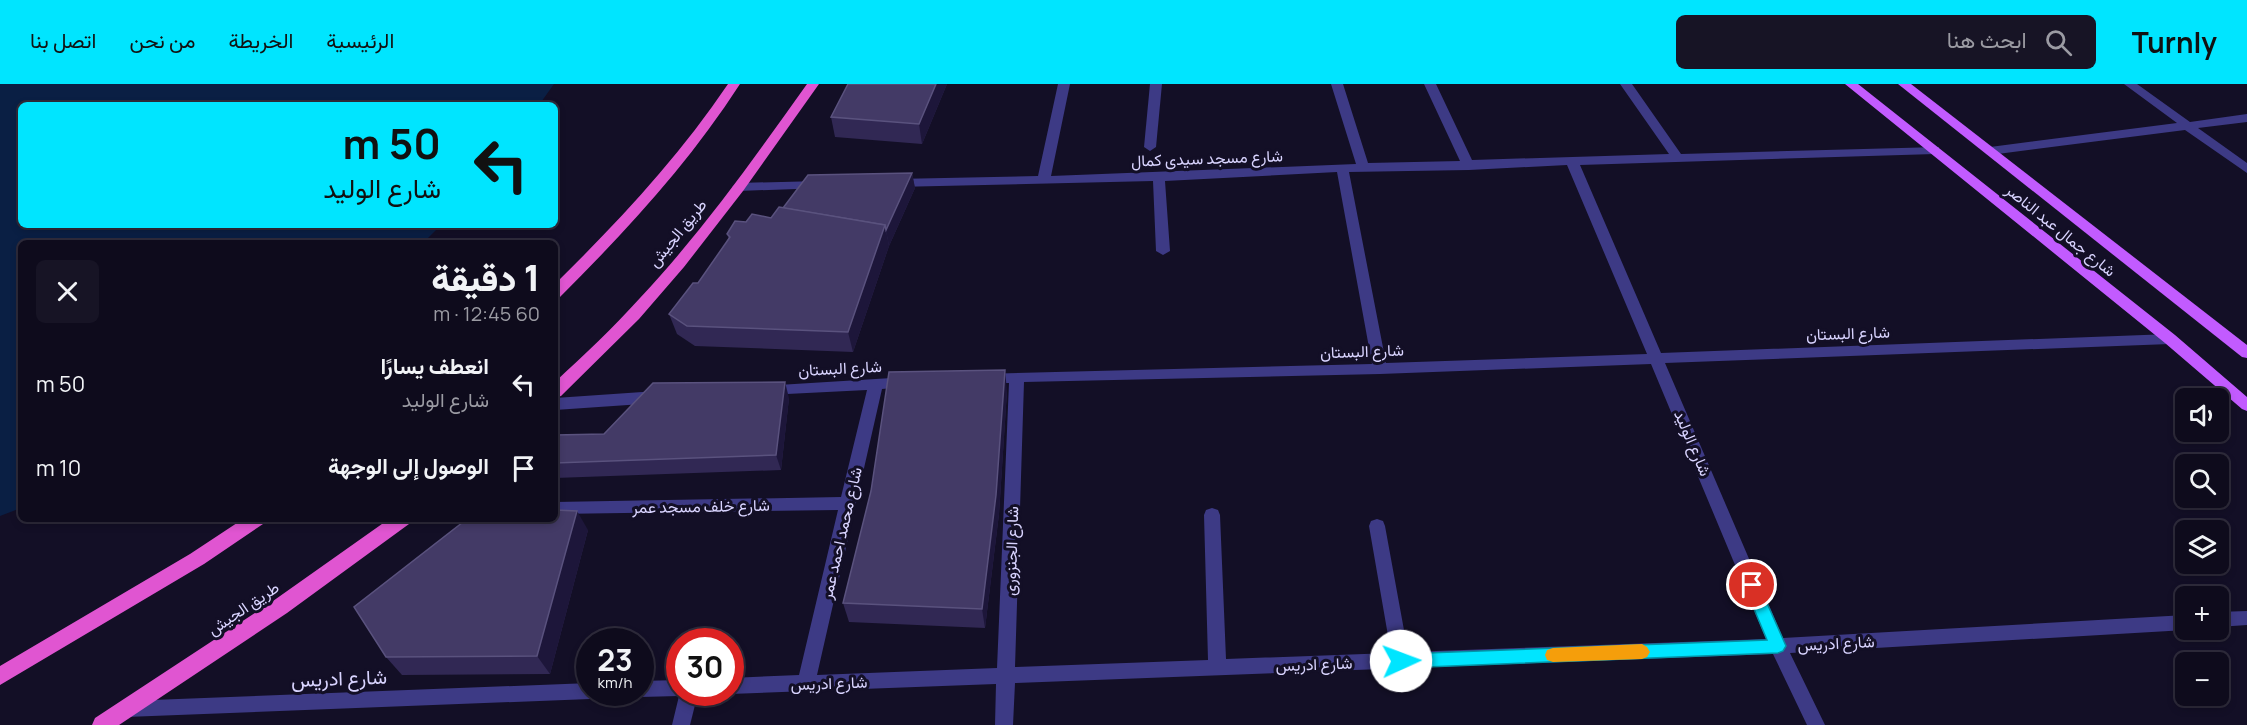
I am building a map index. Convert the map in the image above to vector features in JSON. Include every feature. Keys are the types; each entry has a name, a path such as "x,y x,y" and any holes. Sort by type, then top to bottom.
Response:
{"highway":[{"path":"558,290 624,225 666,177 734,84"},
{"name":"طريق الجيش","path":"558,389 657,289 738,187 813,84"},
{"path":"0,676 197,559 252,522"},
{"name":"طريق الجيش","path":"102,725 280,607 399,522"}],"main road":[{"name":"شارع جمال عبد الناصر","path":"1851,84 2170,339 2247,405"},
{"name":"شارع جمال عبد الناصر","path":"1904,84 2247,353"}],"street":[{"path":"1044,178 1064,84"},
{"path":"1150,147 1156,84"},
{"path":"1337,84 1363,168"},
{"path":"1430,84 1469,166"},
{"path":"1626,84 1677,157"},
{"path":"2130,84 2247,169"},
{"path":"1990,151 2247,118"},
{"name":"شارع مسجد سيدى كمال","path":"880,183 1159,177 1342,168 1469,166 1572,160 1935,150"},
{"name":"شارع الوليد","path":"1572,160 1778,646 1816,725"},
{"path":"1342,168 1380,369"},
{"path":"1159,177 1164,251"},
{"path":"738,187 832,184"},
{"name":"شارع البستان","path":"970,379 1380,369 2170,339"},
{"name":"شارع الجنزورى","path":"1004,725 1017,377"},
{"name":"شارع البستان","path":"757,391 923,381"},
{"name":"شارع محمد احمد عمر","path":"806,683 876,383"},
{"path":"558,404 674,396"},
{"name":"شارع خلف مسجد عمر","path":"558,508 848,503"},
{"path":"1212,515 1217,668"},
{"path":"1377,526 1401,661"},
{"path":"2229,619 2247,618"},
{"name":"شارع ادريس","path":"744,685 1778,646 2175,623"},
{"name":"شارع ادريس","path":"126,709 576,693"},
{"path":"681,725 686,706"}],"water":[{"path":"0,84 554,84 541,102 18,102 18,228 438,228 426,240 18,240 18,509 0,516"}],"building":[{"path":"848,84 936,84 919,124 831,117"},
{"path":"912,173 886,230 885,225 783,208 808,175"},
{"path":"779,207 885,225 848,332 687,326 669,314 693,283 698,283 730,237 727,234 735,221 746,222 752,214 771,218"},
{"path":"1005,370 996,495 982,609 843,603 871,491 889,372"},
{"path":"785,382 776,455 558,463 558,435 604,434 653,383"},
{"path":"558,510 577,511 537,656 386,657 354,607 463,522 558,522"}],"slow traffic":[{"path":"1553,655 1642,652"}],"route":[{"path":"1401,661 1778,646 1752,585"}]}
